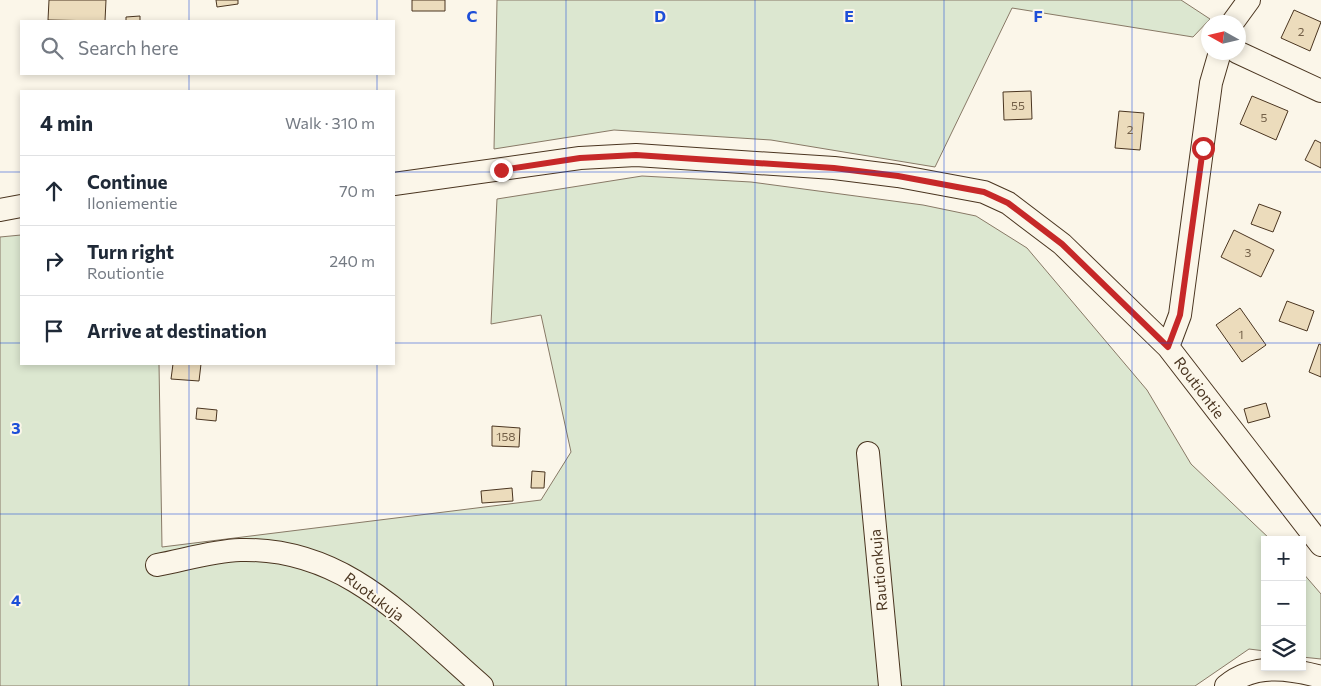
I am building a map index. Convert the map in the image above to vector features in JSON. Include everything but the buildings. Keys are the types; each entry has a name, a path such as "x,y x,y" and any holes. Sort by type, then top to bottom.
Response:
{"street":[{"path":"1238,15 1249,0"},
{"path":"1246,56 1321,91"},
{"path":"1168,347 1180,315 1211,83 1218,60"},
{"name":"Routiontie","path":"395,184 580,158 636,155 834,168 957,186 984,192 1008,203 1062,244 1168,347 1321,546"},
{"path":"0,210 20,206"},
{"name":"Rautionkuja","path":"868,453 890,686"},
{"name":"Ruotukuja","path":"158,565 238,550 277,551 308,558 341,572 372,591 482,686"},
{"path":"1226,686 1233,680 1272,667 1321,677"}],"green space":[{"path":"497,0 1181,0 1204,15 1201,15 1201,29 1193,37 1012,8 935,167 771,140 614,130 494,149"},
{"path":"642,176 751,182 923,205 976,216 1027,248 1147,390 1191,464 1267,536 1261,536 1261,650 1249,649 1195,686 0,686 0,237 20,235 20,365 159,365 162,547 541,500 571,452 541,315 491,324 497,199"},
{"path":"1306,577 1321,594 1321,659 1306,657"}],"route":[{"path":"501,170 580,158 636,155 834,168 898,176 984,192 1008,203 1062,244 1168,347 1180,315 1203,148"}]}
